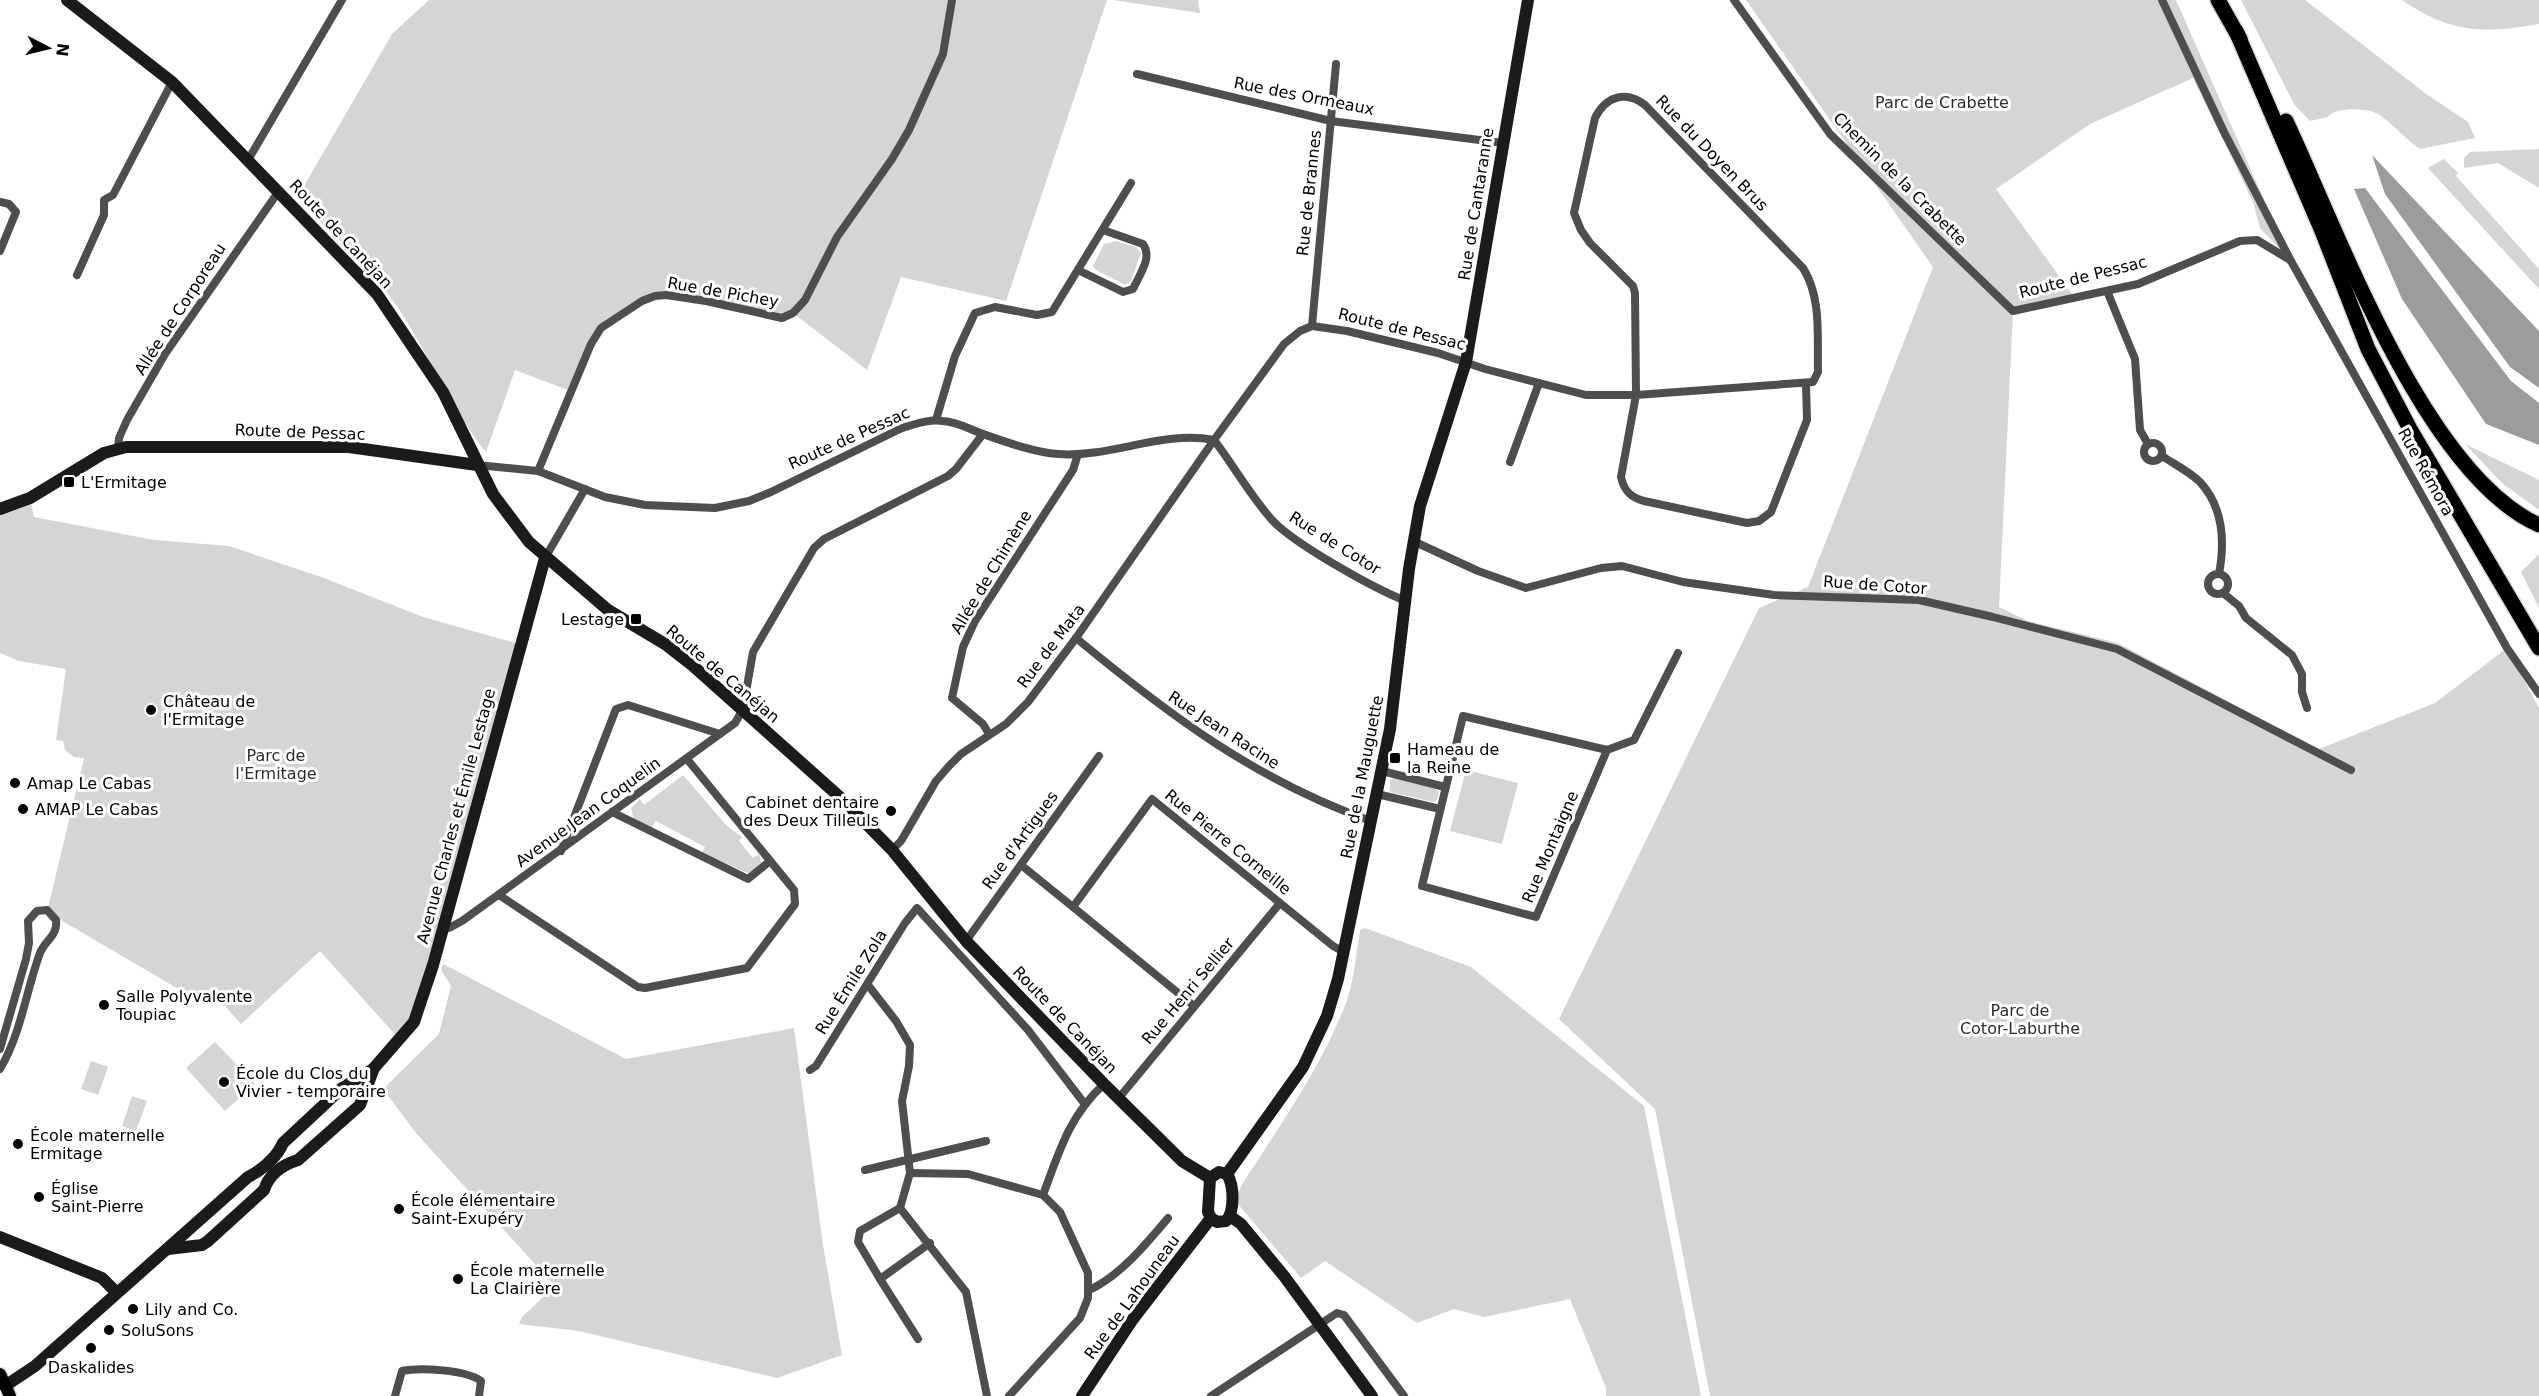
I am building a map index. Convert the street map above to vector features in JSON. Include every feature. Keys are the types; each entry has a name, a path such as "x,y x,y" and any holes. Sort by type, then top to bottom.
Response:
{"highway":[{"path":"2218,0 2275,98 2346,258 2411,383 2472,473 2500,501 2539,525"},
{"path":"2236,31 2322,231 2368,349 2410,429 2539,648"}],"main road":[{"path":"0,1374 5,1391"}],"street":[{"name":"Route de Canéjan","path":"67,0 172,82 378,294 443,392 477,465 501,505 545,558 608,610 665,644 743,709 842,799 892,850 966,941 1104,1084 1182,1161 1210,1178"},
{"path":"248,160 342,0"},
{"name":"Rue de Pichey","path":"538,471 591,344 601,328 614,318 642,301 666,295 782,318 793,313 805,300 837,237 892,159 926,96 943,54 952,0"},
{"name":"Rue de Cantaranne","path":"1466,362 1528,0"},
{"name":"Rue de Cantaranne","path":"1519,51 1535,0"},
{"name":"Chemin de la Crabette","path":"1734,0 1830,134 2013,311"},
{"name":"Rue Rémora","path":"2162,0 2224,132 2291,261 2507,648 2539,694"},
{"name":"Rue de Brannes","path":"1312,326 1336,64"},
{"name":"Rue des Ormeaux","path":"1137,74 1331,121 1503,143"},
{"path":"77,275 104,214 104,200 113,195 172,82"},
{"name":"Rue du Doyen Brus","path":"1624,96 1638,99 1803,268 1812,285 1816,305 1818,372 1809,383 1808,420 1771,512 1759,521 1750,523 1644,501 1629,494 1621,477 1636,395 1633,286 1586,237 1574,213 1595,118 1605,103 1624,96"},
{"path":"936,420 955,356 975,313 994,307 1046,315 1052,312 1131,183"},
{"name":"Allée de Corporeau","path":"118,448 119,438 128,420 165,354 279,192"},
{"path":"0,202 9,204 16,212 0,251"},
{"path":"1078,270 1123,292 1133,289 1148,255 1146,248 1143,244 1103,230"},
{"name":"Route de Pessac","path":"2013,311 2138,284 2240,241 2257,240 2291,261"},
{"path":"2107,291 2135,359 2140,430 2148,444"},
{"name":"Route de Pessac","path":"0,509 30,498 104,453 118,448 349,447 538,471 605,497 645,505 705,509 727,506 771,492 902,428 936,420 959,424 1024,447 1056,454 1078,454 1192,436 1214,440 1284,344 1291,337 1312,326 1368,336 1586,395 1636,395 1809,383"},
{"name":"Rue de la Mauguette","path":"1227,1174 1307,1059 1327,1016 1344,952 1382,771 1395,699 1413,541 1425,487 1466,362"},
{"path":"1510,462 1539,383"},
{"path":"743,709 753,652 814,548 824,539 948,476 957,469 983,434"},
{"name":"Rue de Cotor","path":"1214,440 1281,528 1313,550 1406,601"},
{"name":"Rue de Mata","path":"892,850 901,841 936,781 949,765 989,734 1006,724 1028,702 1076,638 1214,440"},
{"path":"2148,444 2159,444 2163,450 2162,456 2155,461 2148,460 2144,454 2148,444"},
{"name":"Allée de Chimène","path":"989,734 983,724 952,698 963,648 979,614 1073,470 1078,454"},
{"path":"2162,456 2200,482 2217,508 2222,534 2219,574"},
{"path":"545,558 585,489"},
{"name":"Rue de Cotor","path":"1413,541 1478,570 1526,588 1611,566 1636,569 1683,582 1774,595 1919,600 1993,617 2117,649 2351,770"},
{"name":"Avenue Charles et Émile Lestage","path":"5,1391 116,1292 186,1234 248,1177 278,1155 283,1143 342,1088 374,1068 409,1030 419,1011 545,558"},
{"path":"2219,574 2225,577 2228,584 2223,593"},
{"path":"2219,574 2211,578 2209,585 2215,593 2223,593 2240,606 2246,618 2292,655 2302,674 2302,692 2307,708"},
{"name":"Rue Jean Racine","path":"1076,638 1140,692 1218,747 1279,783 1371,821"},
{"path":"1607,750 1634,740 1678,654"},
{"path":"561,852 616,709 628,705 720,734"},
{"name":"Avenue Jean Coquelin","path":"442,927 455,925 561,852 735,723 743,709"},
{"name":"Rue Montaigne","path":"1463,716 1607,750 1536,917 1422,886 1463,716"},
{"name":"Rue d'Artigues","path":"966,941 1099,756"},
{"path":"499,895 638,987 645,988 747,968 795,904 794,890 687,759"},
{"path":"1382,771 1445,787"},
{"path":"1377,794 1440,809"},
{"name":"Rue Pierre Corneille","path":"1073,907 1152,799 1344,952"},
{"path":"612,812 748,879 770,861"},
{"path":"1021,865 1194,1006"},
{"name":"Rue Henri Sellier","path":"1118,1098 1280,903"},
{"name":"Rue Émile Zola","path":"810,1070 816,1066 868,986 905,923 917,908 1028,1030 1084,1103"},
{"path":"0,1048 26,959 29,943 28,921 37,911 47,910 56,920 56,931 39,955 9,1053 0,1069"},
{"path":"868,986 896,1021 910,1045 909,1066 902,1101 910,1173 900,1208 860,1231 857,1236 858,1242 918,1339"},
{"name":"Avenue Charles et Émile Lestage","path":"168,1249 202,1245 208,1241 264,1190 267,1180 273,1174 286,1164 298,1160 360,1105 374,1068"},
{"path":"355,1081 366,1091"},
{"path":"1043,1195 1070,1126 1084,1103 1104,1084"},
{"path":"865,1170 986,1141"},
{"path":"1219,1172 1227,1174 1231,1183 1230,1216 1223,1222 1211,1218 1208,1212 1210,1178 1219,1172"},
{"path":"910,1173 968,1174 1043,1195 1060,1212 1088,1273 1089,1290 1080,1318 1009,1396"},
{"path":"900,1208 930,1243 966,1292 987,1396"},
{"path":"1230,1216 1241,1224 1320,1323 1372,1396"},
{"path":"1089,1290 1102,1284 1168,1218"},
{"name":"Rue de Lahouneau","path":"1082,1396 1133,1319 1211,1218"},
{"path":"186,1234 192,1245"},
{"path":"0,1237 102,1278 116,1292"},
{"path":"880,1279 930,1243"},
{"path":"1211,1396 1337,1313 1344,1315 1404,1396"},
{"path":"395,1396 402,1371 412,1368 473,1374 481,1381 479,1396"}],"green space":[{"path":"429,0 1107,0 1006,301 901,277 867,370 793,313 782,318 655,296 601,328 573,392 515,370 486,452 459,413 412,330 386,291 355,255 297,198 392,34"},
{"path":"1113,0 1198,0 1200,13"},
{"name":"Parc de Cotor-Laburthe","path":"1746,0 2176,0 2291,261 2260,228 2253,202 2193,78 2090,124 1996,189 2075,298 2013,312 1999,607 2028,621 2118,643 2319,749 2435,703 2507,648 2539,708 2539,1396 1710,1396 1655,1109 1559,1019 1759,608 1808,587 1933,267"},
{"path":"2241,0 2305,0 2425,93 2468,122 2475,138 2420,149 2380,115 2369,111 2353,109 2338,111 2328,117 2310,121 2294,104"},
{"path":"2402,0 2539,0 2539,24 2484,30 2468,28 2436,19"},
{"path":"2539,149 2539,188 2498,163 2464,168 2464,158 2470,152"},
{"path":"2444,159 2458,173 2456,176 2539,269 2539,289 2428,168"},
{"path":"1116,241 1136,247 1141,253 1131,281 1125,285 1096,270 1093,266 1104,244"},
{"path":"2465,444 2539,480 2539,510 2503,484"},
{"name":"Parc de l'Ermitage","path":"30,498 34,517 154,540 229,546 324,578 423,617 519,644 433,965 400,1040 320,951 241,1024 215,995 204,1004 47,912 84,758 74,757 65,750 63,741 56,740 66,669 19,661 0,653 0,509"},
{"path":"2539,554 2539,608 2521,572"},
{"path":"1466,770 1518,783 1502,844 1450,831"},
{"path":"683,775 727,826 742,837 739,841 753,858 759,854 761,863 750,874 702,853 705,847 656,821 651,828 634,820 631,808 640,799 644,805"},
{"path":"1394,778 1435,788 1439,793 1437,800 1433,802 1390,792 1390,780"},
{"path":"1365,928 1471,967 1644,1106 1701,1396 1606,1396 1606,1388 1570,1299 1484,1317 1454,1309 1417,1323 1325,1261 1301,1278 1237,1203 1238,1193 1243,1183 1299,1096 1336,1027 1351,986 1360,930"},
{"path":"443,964 626,1059 794,1028 823,1245 842,1355 777,1378 579,1331 519,1324 522,1317 555,1286 416,1133 383,1089 439,1034 451,986 441,970"},
{"path":"215,1042 255,1084 225,1111 186,1068"},
{"path":"91,1061 108,1067 98,1095 81,1089"},
{"path":"132,1096 147,1101 136,1131 122,1126"}],"shaded area":[{"path":"2372,155 2539,331 2539,388 2510,367 2385,194"},
{"path":"2365,188 2511,381 2539,403 2539,445 2486,424 2402,299 2354,189"}],"place":[{"name":"L'Ermitage","path":"69,482"},
{"name":"Lestage","path":"636,619"},
{"name":"Château de l'Ermitage","path":"151,710"},
{"name":"Hameau de la Reine","path":"1395,758"},
{"name":"Amap Le Cabas","path":"15,783"},
{"name":"AMAP Le Cabas","path":"23,809"},
{"name":"Cabinet dentaire des Deux Tilleuls","path":"891,811"},
{"name":"Salle Polyvalente Toupiac","path":"104,1005"},
{"name":"École du Clos du Vivier - temporaire","path":"224,1082"},
{"name":"École maternelle Ermitage","path":"18,1144"},
{"name":"Église Saint-Pierre","path":"39,1197"},
{"name":"École élémentaire Saint-Exupéry","path":"399,1209"},
{"name":"École maternelle La Clairière","path":"458,1279"},
{"name":"Lily and Co.","path":"133,1309"},
{"name":"SoluSons","path":"109,1330"},
{"name":"Daskalides","path":"91,1348"}],"park label":[{"name":"Parc de Crabette","path":"1942,102"}]}
